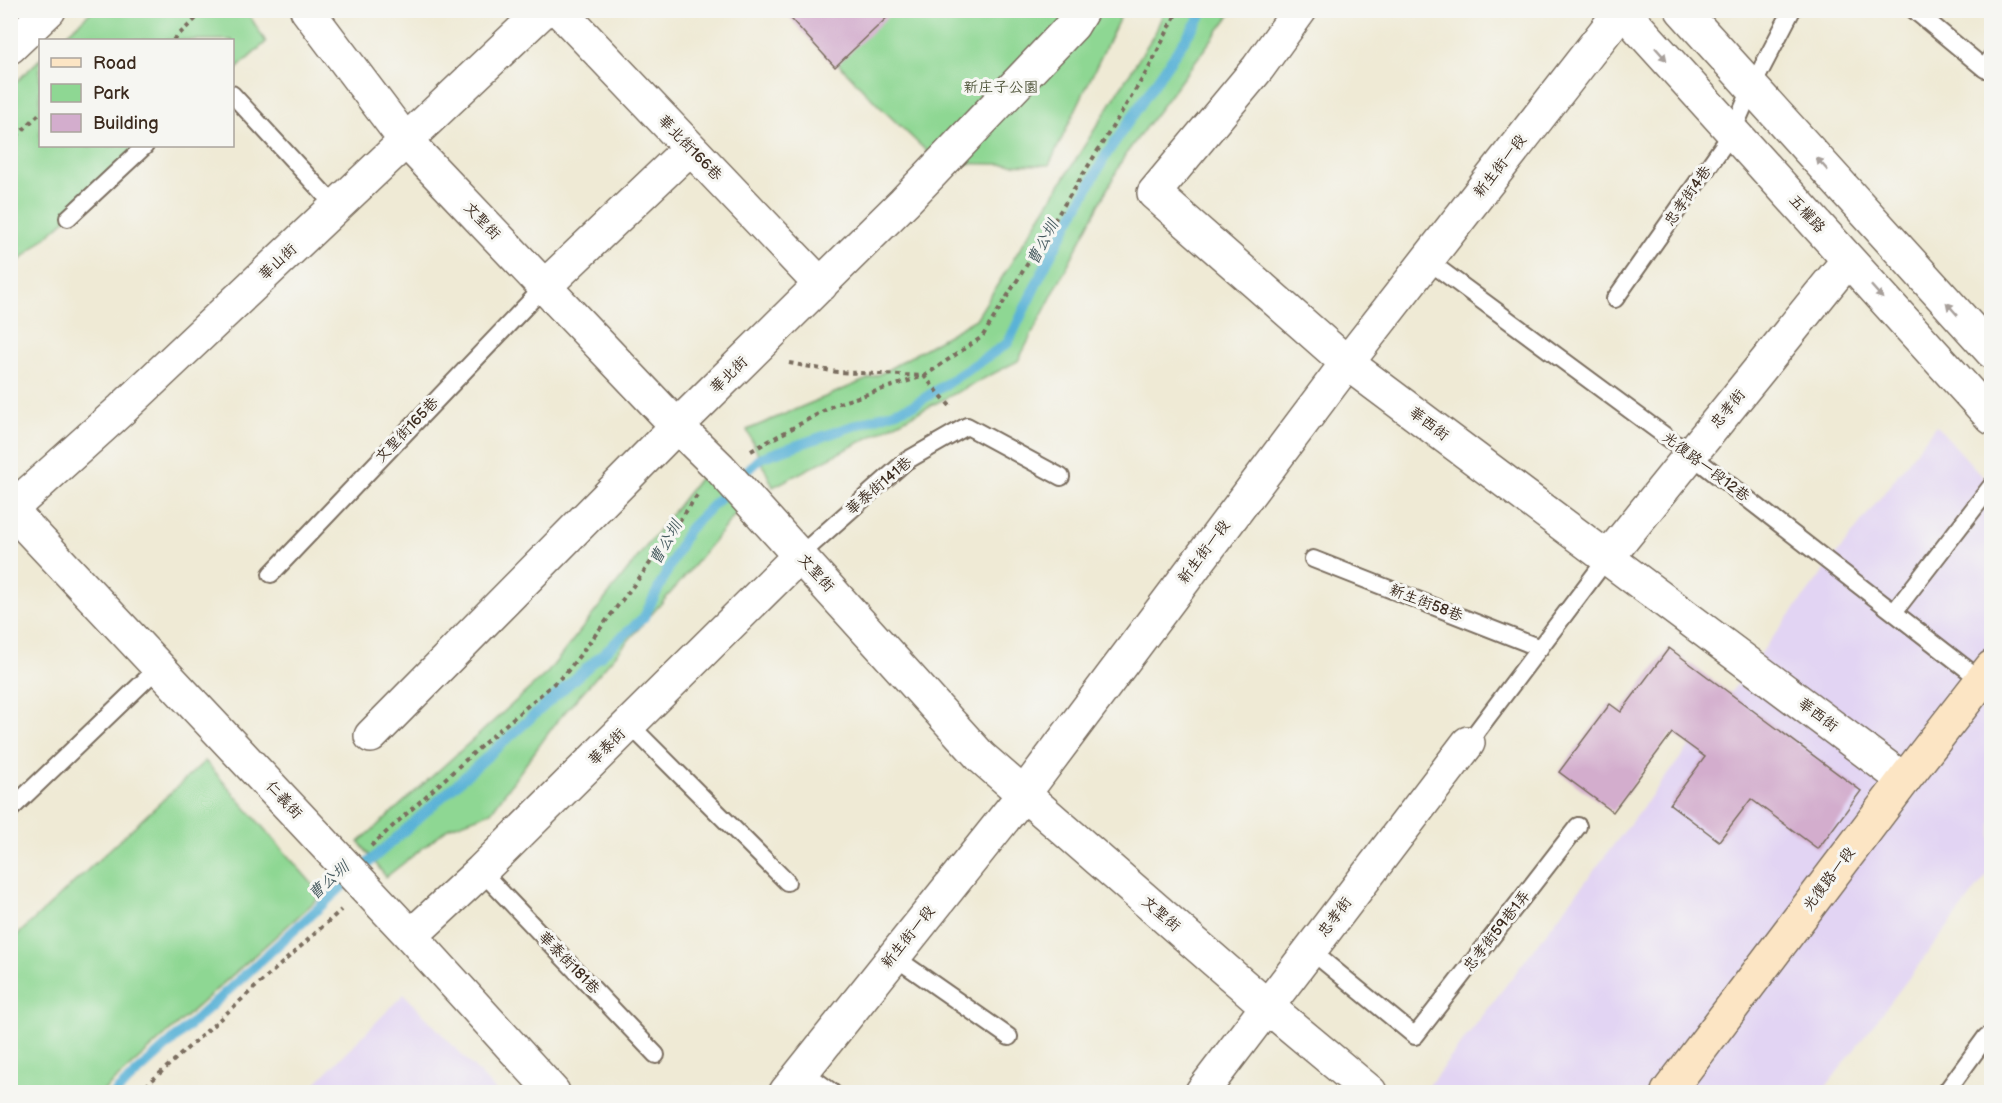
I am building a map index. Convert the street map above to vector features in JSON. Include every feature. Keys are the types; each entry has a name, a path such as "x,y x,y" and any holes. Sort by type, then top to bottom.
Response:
{"street":[{"name":"文聖街","path":"307,10 405,140 746,496 981,757 1268,1007 1370,1092"},
{"name":"華山街","path":"11,510 139,393 544,10"},
{"name":"華北街166巷","path":"559,10 821,285"},
{"name":"華北街","path":"371,736 677,426 904,202 1065,34 1082,10"},
{"name":"華西街","path":"1300,10 1258,68 1154,193 1347,363 1904,780"},
{"name":"新生街一段","path":"794,1082 1023,795 1347,363 1622,10"},
{"name":"五權路","path":"1622,10 1992,418"},
{"path":"1682,10 1992,352"},
{"path":"10,47 46,11"},
{"path":"544,287 690,148"},
{"name":"忠孝街","path":"1608,557 1848,260"},
{"name":"仁義街","path":"11,510 411,936 553,1092"},
{"name":"華泰街","path":"411,936 481,871 800,555"},
{"name":"光復路一段","path":"1668,1092 1986,674"},
{"name":"忠孝街","path":"1202,1092 1468,743"}],"lane":[{"name":"忠孝街4巷","path":"1615,299 1732,133 1752,87 1792,10"},
{"path":"1914,10 1985,69 1992,56"},
{"path":"234,96 336,207"},
{"path":"68,218 144,147"},
{"name":"光復路一段12巷","path":"1427,260 1691,454 1894,612 1986,674"},
{"name":"文聖街165巷","path":"271,574 544,287"},
{"name":"華泰街141巷","path":"800,555 906,461 967,426 1060,477"},
{"path":"1894,612 1992,485"},
{"path":"1468,743 1608,557"},
{"name":"新生街58巷","path":"1313,559 1540,648"},
{"path":"10,810 159,667"},
{"path":"629,724 787,882"},
{"name":"忠孝街59巷1弄","path":"1310,950 1415,1036 1578,826"},
{"name":"華泰街181巷","path":"481,871 656,1054"},
{"path":"893,956 1009,1037"},
{"path":"1946,1092 1990,1036"},
{"path":"794,1082 832,1092"}],"path":[{"path":"174,39 205,10"},
{"path":"139,1092 356,878 490,738 566,673 643,573 692,501 721,470 836,404 925,377 982,337 1149,68 1178,10"},
{"path":"10,143 39,114"},
{"path":"750,355 837,372 925,377 947,402"}],"shaded area":[{"path":"1936,425 1991,486 1991,870 1822,1092 1424,1092"},
{"path":"404,994 497,1092 307,1092"}],"green space":[{"path":"246,10 266,42 234,71 234,39 61,39 92,11"},
{"name":"新庄子公園","path":"788,11 1123,11 1049,165 939,163 877,104"},
{"path":"1164,11 1233,11 1125,155 1018,361 773,487 747,430 882,373 976,319 1155,33"},
{"path":"39,60 39,147 148,147 11,268 11,87"},
{"path":"702,475 738,511 681,581 557,721 491,812 448,828 386,877 359,842 548,672"},
{"path":"205,761 322,895 102,1092 11,1092 11,941"}],"building":[{"path":"783,10 895,10 835,67"},
{"path":"1669,648 1861,791 1818,849 1751,799 1719,841 1670,804 1705,757 1672,733 1613,812 1559,772 1610,704 1621,712"}],"waterway":[{"name":"曹公圳","path":"116,1092 644,617 688,530 760,458 914,405 1008,343 1047,262 1106,155 1205,10"}]}
